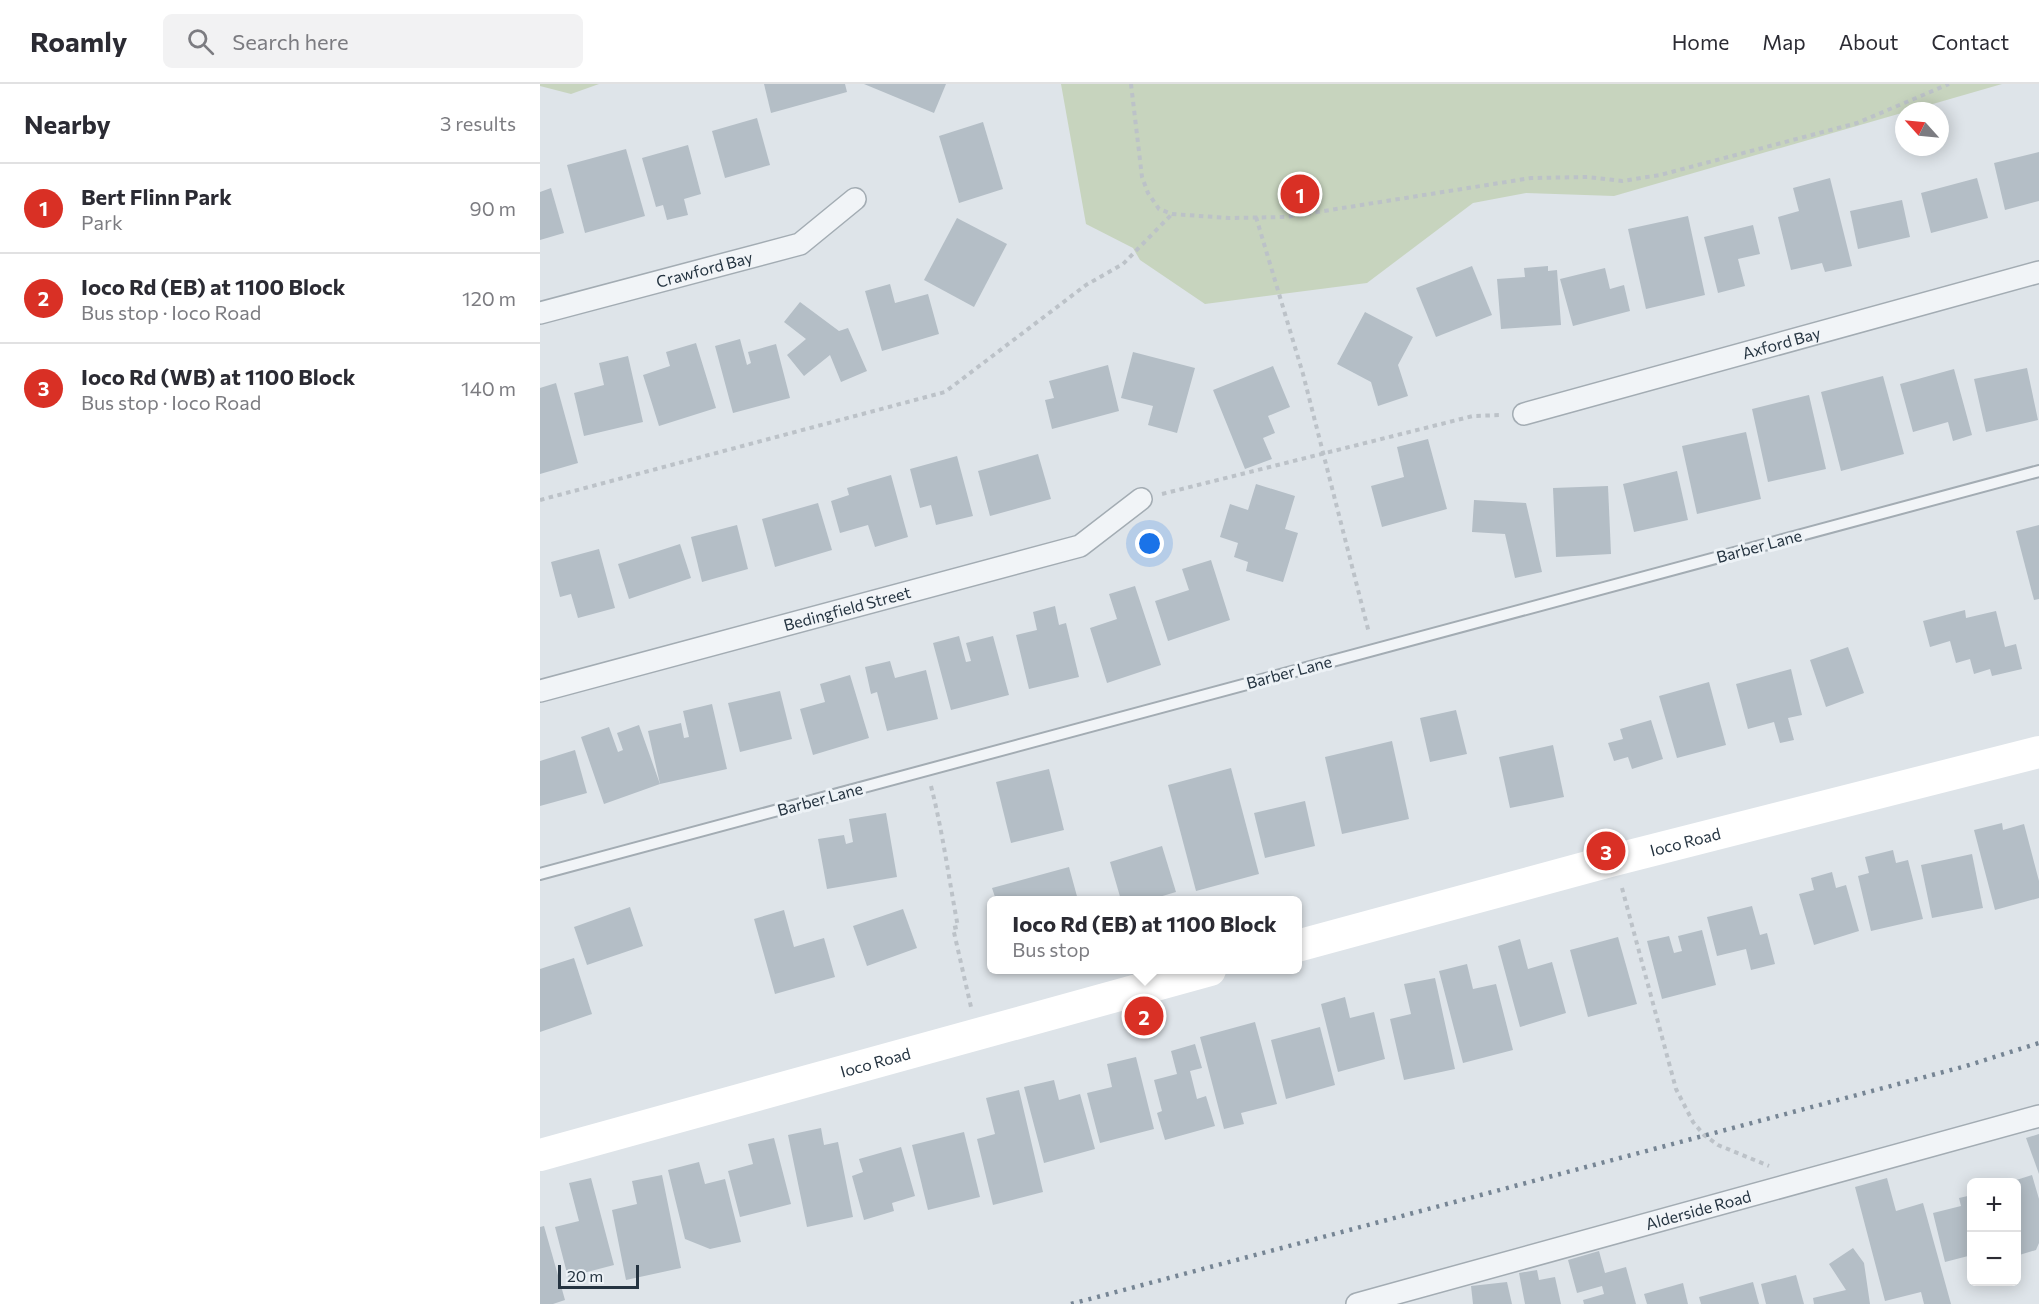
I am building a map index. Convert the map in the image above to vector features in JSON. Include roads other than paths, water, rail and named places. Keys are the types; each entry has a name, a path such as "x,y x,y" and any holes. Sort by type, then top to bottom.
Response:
{"main road":[{"name":"Ioco Road","path":"1302,945 1610,861 2039,752"},
{"name":"Ioco Road","path":"540,1155 1192,974"}],"street":[{"name":"Crawford Bay","path":"540,314 800,244 855,199"},
{"name":"Axford Bay","path":"1524,414 2039,272"},
{"name":"Bedingfield Street","path":"540,690 1080,546 1141,499"},
{"name":"Alderside Road","path":"1356,1304 2039,1116"}],"lane":[{"name":"Barber Lane","path":"540,874 2039,471"}],"railway":[{"path":"1071,1304 1966,1066 2039,1043"}],"place":[{"name":"Bert Flinn Park","path":"1300,194"},
{"name":"Ioco Rd (WB) at 1100 Block","path":"1606,851"},
{"name":"Ioco Rd (EB) at 1100 Block","path":"1144,1016"}]}
